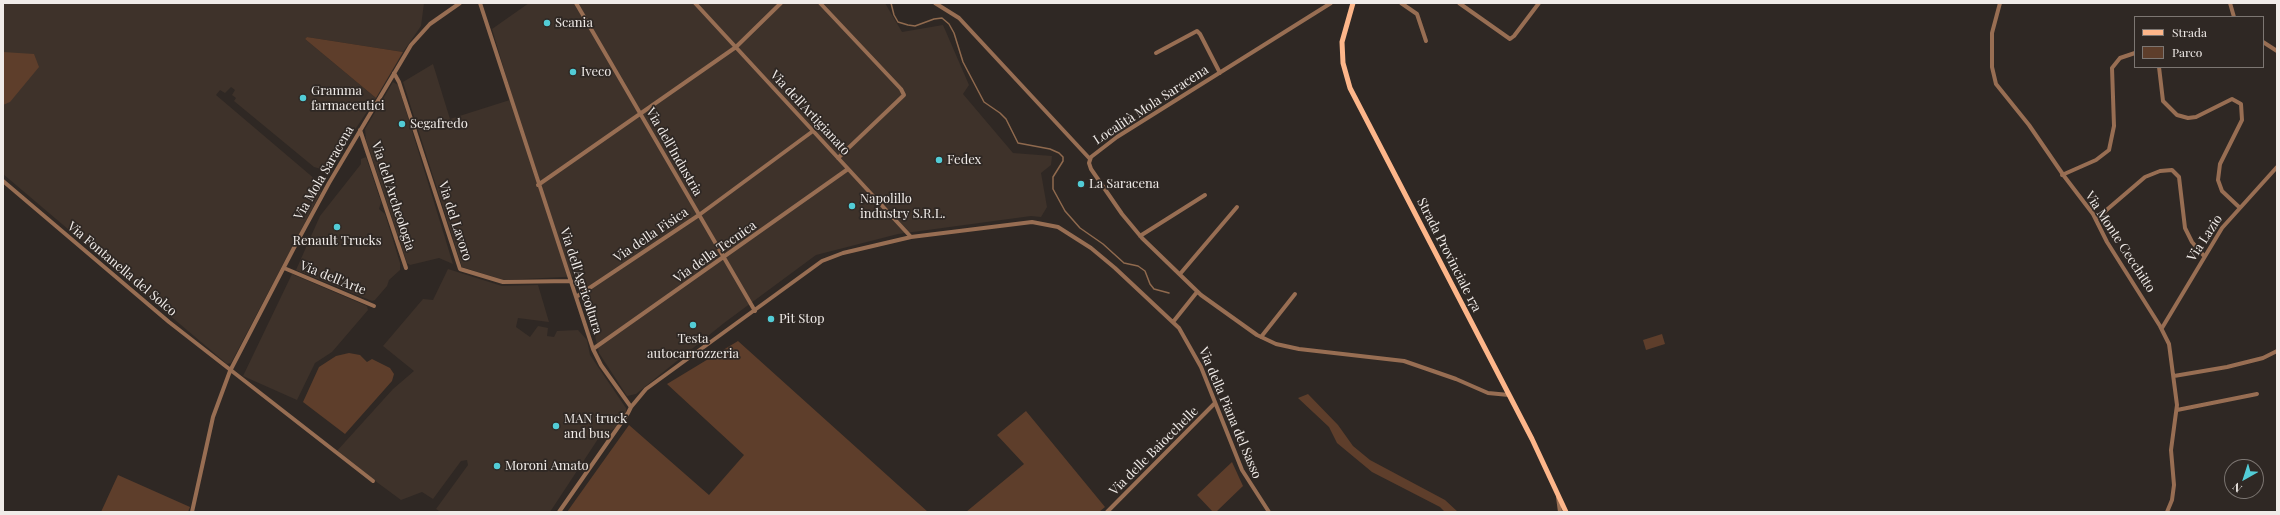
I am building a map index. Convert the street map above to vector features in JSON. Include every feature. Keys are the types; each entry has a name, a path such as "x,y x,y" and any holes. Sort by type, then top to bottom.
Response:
{"main road":[{"name":"Strada Provinciale 17a","path":"1353,3 1342,42 1343,63 1350,88 1509,395 1566,512"}],"street":[{"name":"Via Mola Saracena","path":"192,512 213,417 230,371 284,268 329,183 411,45 430,24 460,3"},
{"name":"Via dell'Agricoltura","path":"480,3 538,185 593,350 601,365 631,407"},
{"name":"Via dell'Industria","path":"576,3 755,311"},
{"name":"Via dell'Artigianato","path":"695,3 911,237"},
{"path":"538,185 641,115 736,47 781,3"},
{"path":"820,3 901,89 904,95 838,158"},
{"path":"935,3 959,18 1090,159"},
{"name":"Località Mola Saracena","path":"1331,3 1117,137 1090,159 1090,167 1097,180 1140,236 1197,292 1230,318 1261,337 1299,349 1404,361 1456,379 1485,392 1509,395"},
{"path":"1401,3 1416,14 1426,41"},
{"path":"1459,3 1510,39 1514,36 1539,3"},
{"name":"Via Monte Cecchitto","path":"2000,3 1992,33 1995,80 2001,92 2029,125 2062,174 2096,219 2107,242 2162,328 2170,347 2177,410 2171,450 2174,485 2167,512"},
{"path":"2230,3 2234,16"},
{"path":"1156,53 1197,30 1220,73"},
{"path":"2264,43 2277,51"},
{"path":"2062,174 2096,160 2109,150 2114,126 2112,68 2120,58 2134,53"},
{"path":"2160,68 2163,101 2177,115 2188,118 2196,117 2232,99 2241,104 2242,118 2220,164 2218,180 2222,191 2239,207"},
{"name":"Via del Lavoro","path":"394,73 399,82 460,269 500,281 571,281"},
{"name":"Via dell'Archeologia","path":"360,130 406,268"},
{"name":"Via della Fisica","path":"576,297 699,215 814,131"},
{"name":"Via Lazio","path":"2162,328 2222,228 2239,207 2277,167"},
{"name":"Via della Tecnica","path":"593,350 848,169"},
{"path":"2096,219 2146,177 2160,171 2172,170 2179,177 2185,228 2193,243 2204,256"},
{"name":"Via Fontanella del Solco","path":"3,181 163,317 372,481"},
{"path":"1140,236 1205,195"},
{"path":"1180,274 1237,207"},
{"name":"Via della Piana del Sasso","path":"755,311 825,260 843,253 911,237 1023,222 1051,224 1065,230 1098,254 1173,322 1197,358 1242,470 1269,512"},
{"name":"Via dell'Arte","path":"284,268 374,306"},
{"path":"1173,322 1197,292"},
{"path":"1261,337 1295,294"},
{"path":"559,512 631,407 652,384 755,311"},
{"path":"2174,376 2227,367 2262,358 2277,350"},
{"path":"2177,410 2257,394"},
{"name":"Via delle Baiocchelle","path":"1108,512 1215,404"},
{"path":"1557,491 1560,512"}],"shaded area":[{"path":"3,3 424,3 421,26 403,52 307,37 305,39 376,98 331,166 321,169 314,167 234,101 236,98 232,95 235,90 231,87 225,93 220,90 216,95 316,180 321,192 231,363 227,364 3,174"},
{"path":"529,3 885,3 902,32 943,25 969,85 963,94 1013,153 1052,156 1051,165 1041,173 1047,207 1041,217 1031,216 898,234 816,255 724,323 636,394 627,396 599,353 594,332 590,296 583,276 503,280 462,267 403,82 433,64 450,119 513,99 492,29"},
{"path":"393,82 398,85 453,264 439,258 410,265 407,263 366,140 365,129"},
{"path":"366,157 381,202 379,209 385,214 400,263 400,270 389,280 387,286 375,300 372,301 296,270 320,216 361,164 361,159"},
{"path":"448,269 502,286 538,285 549,322 518,318 516,327 530,337 538,326 548,328 547,336 554,337 557,331 578,330 587,340 590,355 626,408 626,412 615,428 598,439 550,512 441,512 436,509 468,465 467,460 461,461 433,499 422,492 401,500 336,452 393,389 414,371 383,346 423,299 433,300"},
{"path":"292,274 367,306 368,310 332,352 315,363 297,400 243,376"}],"green space":[{"path":"307,37 403,52 376,98 305,39"},
{"path":"3,52 34,54 39,67 10,102 3,105"},
{"path":"1662,334 1665,344 1646,350 1643,340"},
{"path":"738,341 928,512 567,512 629,425 709,495 744,455 667,384"},
{"path":"349,353 360,355 367,362 372,359 390,368 394,374 392,381 345,434 303,402 319,367 336,356"},
{"path":"1308,394 1338,425 1353,446 1370,460 1445,500 1458,512 1445,512 1440,507 1372,472 1337,443 1329,427 1298,398"},
{"path":"1026,411 1105,507 1099,512 966,512 1024,464 997,435"},
{"path":"1232,462 1243,486 1216,512 1213,512 1197,495"},
{"path":"118,475 190,507 188,512 101,512"}],"waterway":[{"path":"891,3 894,15 898,22 915,26 934,19 942,18 949,24 954,33 963,62 984,102 1006,119 1018,143 1050,149 1059,153 1063,157 1063,161 1053,177 1053,189 1065,211 1080,228 1103,244 1124,263 1138,266 1145,271 1150,284 1154,289 1169,293"}],"place":[{"name":"Scania","path":"547,23"},
{"name":"Iveco","path":"573,72"},
{"name":"Gramma farmaceutici","path":"303,98"},
{"name":"Segafredo","path":"402,124"},
{"name":"Fedex","path":"939,160"},
{"name":"La Saracena","path":"1081,184"},
{"name":"Napolillo industry S.R.L.","path":"852,206"},
{"name":"Renault Trucks","path":"337,227"},
{"name":"Pit Stop","path":"771,319"},
{"name":"Testa autocarrozzeria","path":"693,325"},
{"name":"MAN truck and bus","path":"556,426"},
{"name":"Moroni Amato","path":"497,466"}]}
